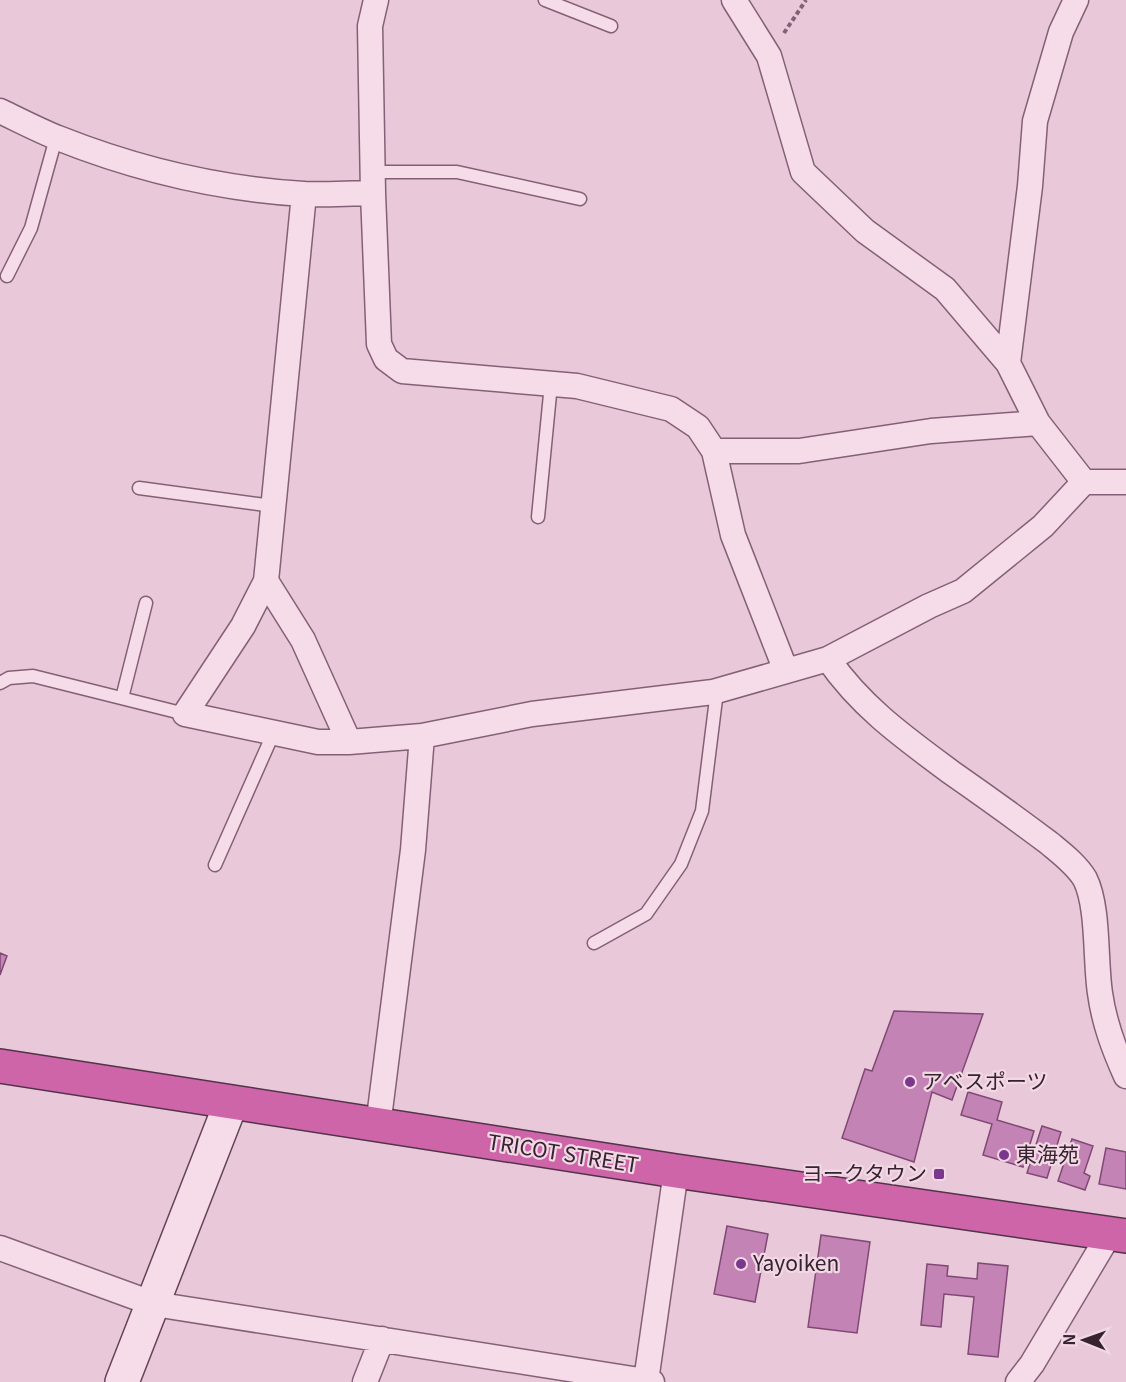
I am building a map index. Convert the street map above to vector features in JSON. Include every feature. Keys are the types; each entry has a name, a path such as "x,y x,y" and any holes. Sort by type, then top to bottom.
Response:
{"highway":[{"name":"TRICOT STREET","path":"0,1066 676,1171 1118,1234"}],"street":[{"path":"376,0 370,26 373,183 379,344 386,358 402,371 577,386 671,409 698,427 714,451 733,535 786,671"},
{"path":"734,0 769,56 802,172 865,231 945,289 1008,363 1038,423 1084,482"},
{"path":"1008,363 1030,186 1035,121 1061,32 1076,0"},
{"path":"0,111 56,138 111,158 168,174 304,194 373,183"},
{"path":"304,194 266,581 243,626 185,714 318,742 349,742 422,736 532,714 717,691 828,659 963,591 1043,526 1084,482 1126,482"},
{"path":"714,451 799,451 931,431 1038,423"},
{"path":"266,581 303,640 349,742"},
{"path":"828,659 843,681 872,712 1049,843 1070,861 1085,879 1094,911 1102,1003 1110,1041 1126,1076"},
{"path":"378,1126 413,850 422,736"},
{"path":"122,1382 231,1103"},
{"path":"0,1248 154,1304 382,1339 556,1374 649,1382 676,1171"},
{"path":"1018,1382 1118,1234"},
{"path":"365,1382 382,1339"}],"lane":[{"path":"545,0 612,26"},
{"path":"7,276 31,228 56,138"},
{"path":"373,183 457,172 580,199"},
{"path":"538,517 551,384"},
{"path":"139,488 273,506"},
{"path":"122,698 146,603"},
{"path":"0,683 9,678 33,676 185,714"},
{"path":"594,943 645,914 681,864 702,811 717,691"},
{"path":"215,865 273,734"}],"path":[{"path":"769,56 806,0"}],"building":[{"path":"0,953 7,956 0,975"},
{"name":"アベスポーツ","path":"894,1011 983,1014 952,1100 932,1092 914,1162 842,1138 865,1069 872,1071"},
{"path":"968,1092 1002,1102 997,1120 1034,1131 1023,1167 983,1155 992,1124 961,1115"},
{"path":"1042,1126 1061,1132 1047,1178 1027,1173"},
{"path":"1072,1139 1093,1146 1084,1173 1090,1176 1085,1190 1058,1181"},
{"path":"1106,1148 1126,1152 1126,1189 1099,1184"},
{"name":"Yayoiken","path":"727,1226 768,1234 755,1302 714,1294"},
{"path":"821,1235 870,1242 857,1333 808,1327"},
{"path":"978,1263 1008,1266 998,1357 968,1354 974,1297 944,1294 941,1327 921,1325 927,1264 948,1266 947,1276 977,1279"}],"place":[{"name":"アベスポーツ","path":"910,1082"},
{"name":"東海苑","path":"1004,1155"},
{"name":"ヨークタウン","path":"939,1174"},
{"name":"Yayoiken","path":"741,1264"}]}
